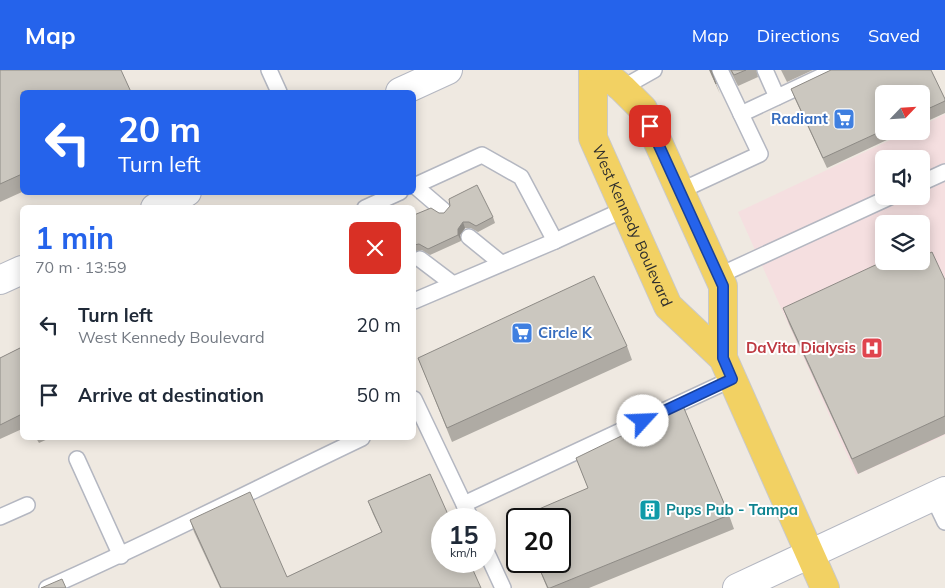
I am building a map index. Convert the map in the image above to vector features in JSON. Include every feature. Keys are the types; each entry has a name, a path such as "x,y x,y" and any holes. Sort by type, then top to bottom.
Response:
{"main road":[{"name":"West Kennedy Boulevard","path":"593,70 593,138 668,306 728,369 825,588"},
{"name":"West Kennedy Boulevard","path":"600,70 622,88 642,110 723,286 728,369"}],"street":[{"path":"404,90 448,70"},
{"path":"0,280 20,271"},
{"path":"737,588 939,494"}],"lane":[{"path":"269,70 278,90"},
{"path":"622,88 654,70"},
{"path":"680,191 760,154 720,70"},
{"path":"764,70 777,97"},
{"path":"741,114 832,71"},
{"path":"416,185 482,155 521,177 555,241"},
{"path":"930,179 945,172"},
{"path":"416,188 443,210"},
{"path":"372,205 393,195"},
{"path":"718,276 875,204"},
{"path":"416,300 625,209"},
{"path":"469,237 500,263"},
{"path":"420,259 452,284"},
{"path":"464,504 728,369"},
{"path":"416,409 466,508"},
{"path":"47,588 121,556 358,440"},
{"path":"77,459 121,556"},
{"path":"939,494 945,522"},
{"path":"0,517 27,505"},
{"path":"496,573 503,588"}],"shaded area":[{"name":"DaVita Dialysis","path":"945,114 945,435 856,475 738,212 890,140 930,140 930,122"}],"building":[{"path":"0,70 121,70 130,90 20,90 20,175 0,184"},
{"path":"731,70 746,70 734,75"},
{"name":"Radiant","path":"831,70 931,70 945,101 930,108 930,85 875,85 875,134 823,158 791,89"},
{"path":"477,185 493,217 476,226 469,222 463,222 458,229 458,235 428,249 419,244 416,245 416,214 431,208 439,213 444,213 450,206 449,199"},
{"path":"932,252 945,280 945,416 852,459 783,308 875,265 875,270 930,270 930,253"},
{"path":"594,276 627,346 447,428 418,358"},
{"path":"20,348 20,415 0,425 0,358"},
{"name":"Pups Pub - Tampa","path":"683,406 729,515 548,588 541,573 571,573 571,508 541,508 588,488 576,458"},
{"path":"430,474 445,508 431,508 431,573 474,573 481,588 221,588 190,520 250,492 287,577 382,532 368,501"},
{"path":"62,579 66,588 41,588"}],"place":[{"name":"Radiant","path":"844,119"},
{"name":"Circle K","path":"522,333"},
{"name":"DaVita Dialysis","path":"872,348"},
{"name":"Pups Pub - Tampa","path":"650,510"}],"route":[{"path":"643,421 732,379 723,358 723,286 650,126"}]}
